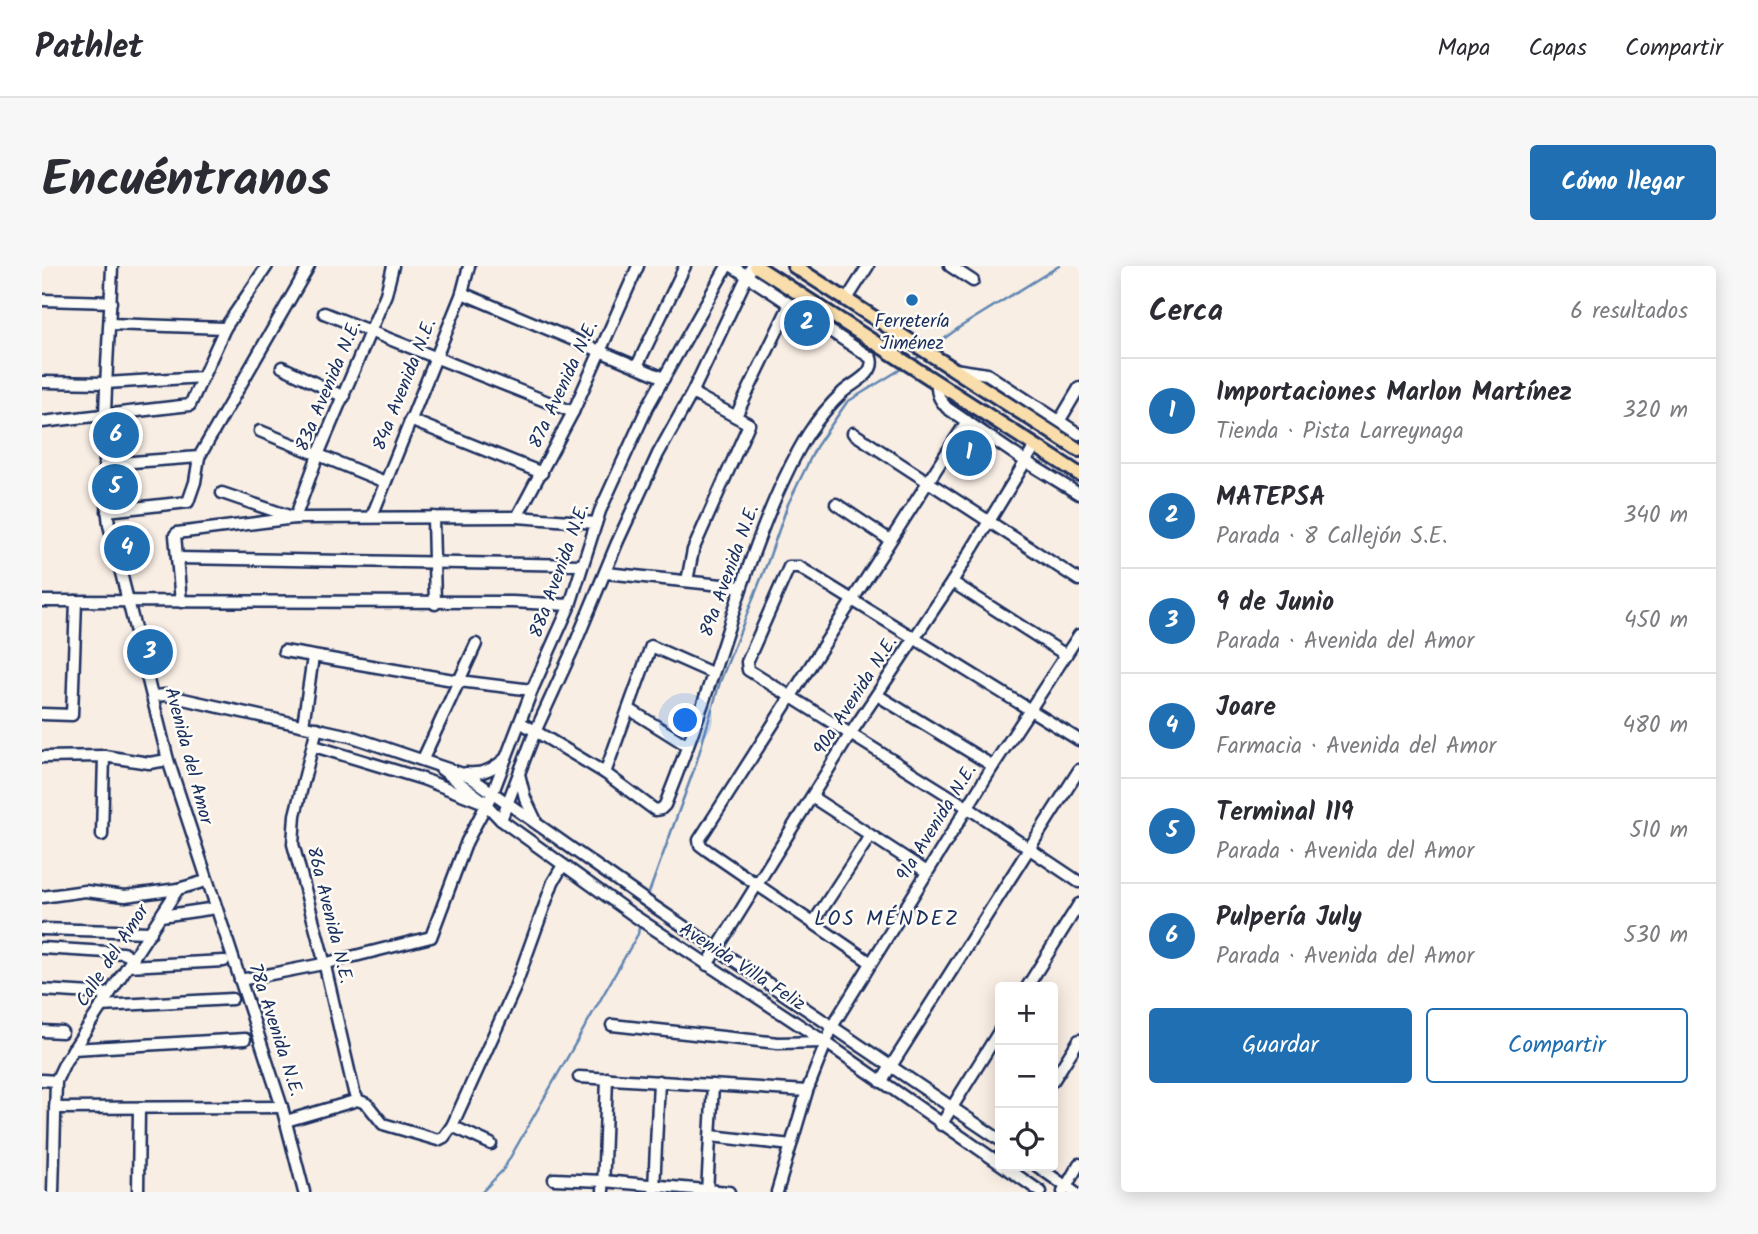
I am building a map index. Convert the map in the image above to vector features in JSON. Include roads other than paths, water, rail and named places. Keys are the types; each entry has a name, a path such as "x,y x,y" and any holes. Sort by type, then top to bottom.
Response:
{"main road":[{"path":"794,266 1079,450"},
{"path":"752,269 829,310 868,335 876,335 884,323"},
{"path":"821,308 844,332 901,360 1079,474"},
{"path":"937,383 949,366"},
{"path":"1012,430 1067,462 1079,462"}],"street":[{"name":"Avenida del Amor","path":"112,266 106,383 107,511 168,760 206,881"},
{"path":"42,422 107,417 191,405 225,328 267,266"},
{"path":"107,511 188,502 199,457 309,266"},
{"name":"83a Avenida N.E.","path":"295,518 318,455 386,294 393,266"},
{"name":"84a Avenida N.E.","path":"372,516 462,293 469,266"},
{"name":"87a Avenida N.E.","path":"517,517 573,412 638,266"},
{"path":"637,366 685,266"},
{"path":"730,266 752,269 790,304 844,332"},
{"name":"88a Avenida N.E.","path":"323,964 431,937 467,841 493,792 532,690 570,605 596,523 649,406 730,266"},
{"path":"847,299 868,266"},
{"path":"950,266 973,281"},
{"name":"88a Avenida N.E.","path":"501,820 535,732 617,543 658,454 692,393 752,269"},
{"path":"462,293 664,378"},
{"path":"42,300 111,302"},
{"path":"736,416 790,304"},
{"path":"324,313 573,412"},
{"path":"110,324 225,328"},
{"name":"89a Avenida N.E.","path":"605,773 655,810 665,805 772,505 806,434 853,382 871,371 871,358 844,332"},
{"path":"949,366 987,374 1079,434"},
{"path":"282,367 344,397"},
{"path":"42,382 106,383 203,377"},
{"path":"937,383 940,400 1025,461 1079,494"},
{"path":"1060,420 1079,388"},
{"path":"687,581 693,550 749,427 748,422 692,393"},
{"path":"410,420 542,473"},
{"path":"870,962 700,845 699,840 967,421"},
{"path":"260,431 385,482"},
{"path":"853,433 1079,580"},
{"name":"90a Avenida N.E.","path":"707,965 851,733 953,582 1035,446"},
{"path":"106,464 199,457"},
{"path":"222,493 295,518"},
{"path":"836,505 890,540"},
{"path":"181,602 175,535 177,533 295,518 372,516 517,517 596,523"},
{"path":"433,517 435,604"},
{"path":"177,558 582,565"},
{"path":"1079,740 799,566 789,567 747,666 748,670 967,807 1079,882"},
{"path":"606,573 741,587"},
{"path":"953,582 1066,655"},
{"path":"42,601 570,605"},
{"path":"42,715 72,715 76,601"},
{"name":"91a Avenida N.E.","path":"777,1192 807,1091 833,1025 967,807 1079,635"},
{"path":"428,761 476,644"},
{"path":"520,722 605,773 651,646 712,673"},
{"path":"284,651 459,681 532,690"},
{"path":"303,725 313,657"},
{"name":"Avenida Villa Feliz","path":"153,696 164,695 350,736 463,773 537,822 652,905 995,1137"},
{"path":"877,695 993,766"},
{"path":"629,709 688,746"},
{"name":"86a Avenida N.E.","path":"317,728 295,815 293,844 354,1092 363,1102"},
{"path":"314,746 423,779 486,803"},
{"path":"102,835 104,756"},
{"path":"42,757 104,756 149,763 168,760"},
{"path":"463,773 482,773 499,765 506,758"},
{"name":"Avenida Villa Feliz","path":"428,761 486,803 501,820 633,915 825,1042 995,1161"},
{"path":"881,1082 1079,770"},
{"path":"519,772 525,798 537,822"},
{"path":"812,797 927,872"},
{"path":"813,923 870,836"},
{"path":"286,1121 363,1102 383,1124 431,1139 444,1137 452,1126 514,990 553,882 563,865"},
{"path":"42,897 85,891 125,896 178,889 206,881"},
{"name":"78a Avenida N.E.","path":"206,881 282,1107 304,1192"},
{"name":"Calle del Amor","path":"52,1192 56,1081 73,1049 178,889"},
{"path":"1030,982 1079,904"},
{"path":"161,916 216,908"},
{"path":"42,929 151,932"},
{"path":"42,948 123,953 131,962 224,961"},
{"path":"240,980 323,964"},
{"path":"42,990 109,994"},
{"path":"101,1006 232,999"},
{"path":"612,1025 778,1042 825,1042"},
{"path":"42,1031 62,1032"},
{"path":"941,1125 995,1038"},
{"path":"73,1049 245,1039"},
{"path":"1058,1073 1079,1040"},
{"path":"579,1077 807,1091"},
{"path":"603,1186 607,1078"},
{"path":"42,1080 56,1081"},
{"path":"654,1189 659,1081"},
{"path":"707,1191 713,1085"},
{"path":"55,1108 282,1107"},
{"path":"138,1192 139,1108"},
{"path":"452,1126 491,1144"},
{"path":"711,1136 791,1145"},
{"path":"1043,1171 1067,1190 1079,1164"},
{"name":"Avenida Villa Feliz","path":"1010,1171 1041,1192"},
{"path":"554,1180 603,1186 729,1192"}],"waterway":[{"path":"931,348 1059,266"},
{"path":"911,362 923,354"},
{"path":"647,898 696,764 720,682 788,504 816,447 847,402 906,366"},
{"path":"482,1192 503,1170 638,934 640,921"}],"place":[{"name":"Ferretería Jiménez","path":"912,300"},
{"name":"MATEPSA","path":"807,323"},
{"name":"Pulpería July","path":"116,435"},
{"name":"Importaciones Marlon Martínez","path":"969,453"},
{"name":"Terminal 119","path":"115,487"},
{"name":"Joare","path":"127,548"},
{"name":"9 de Junio","path":"150,652"}],"district":[{"name":"LOS MÉNDEZ","path":"887,919"}]}
